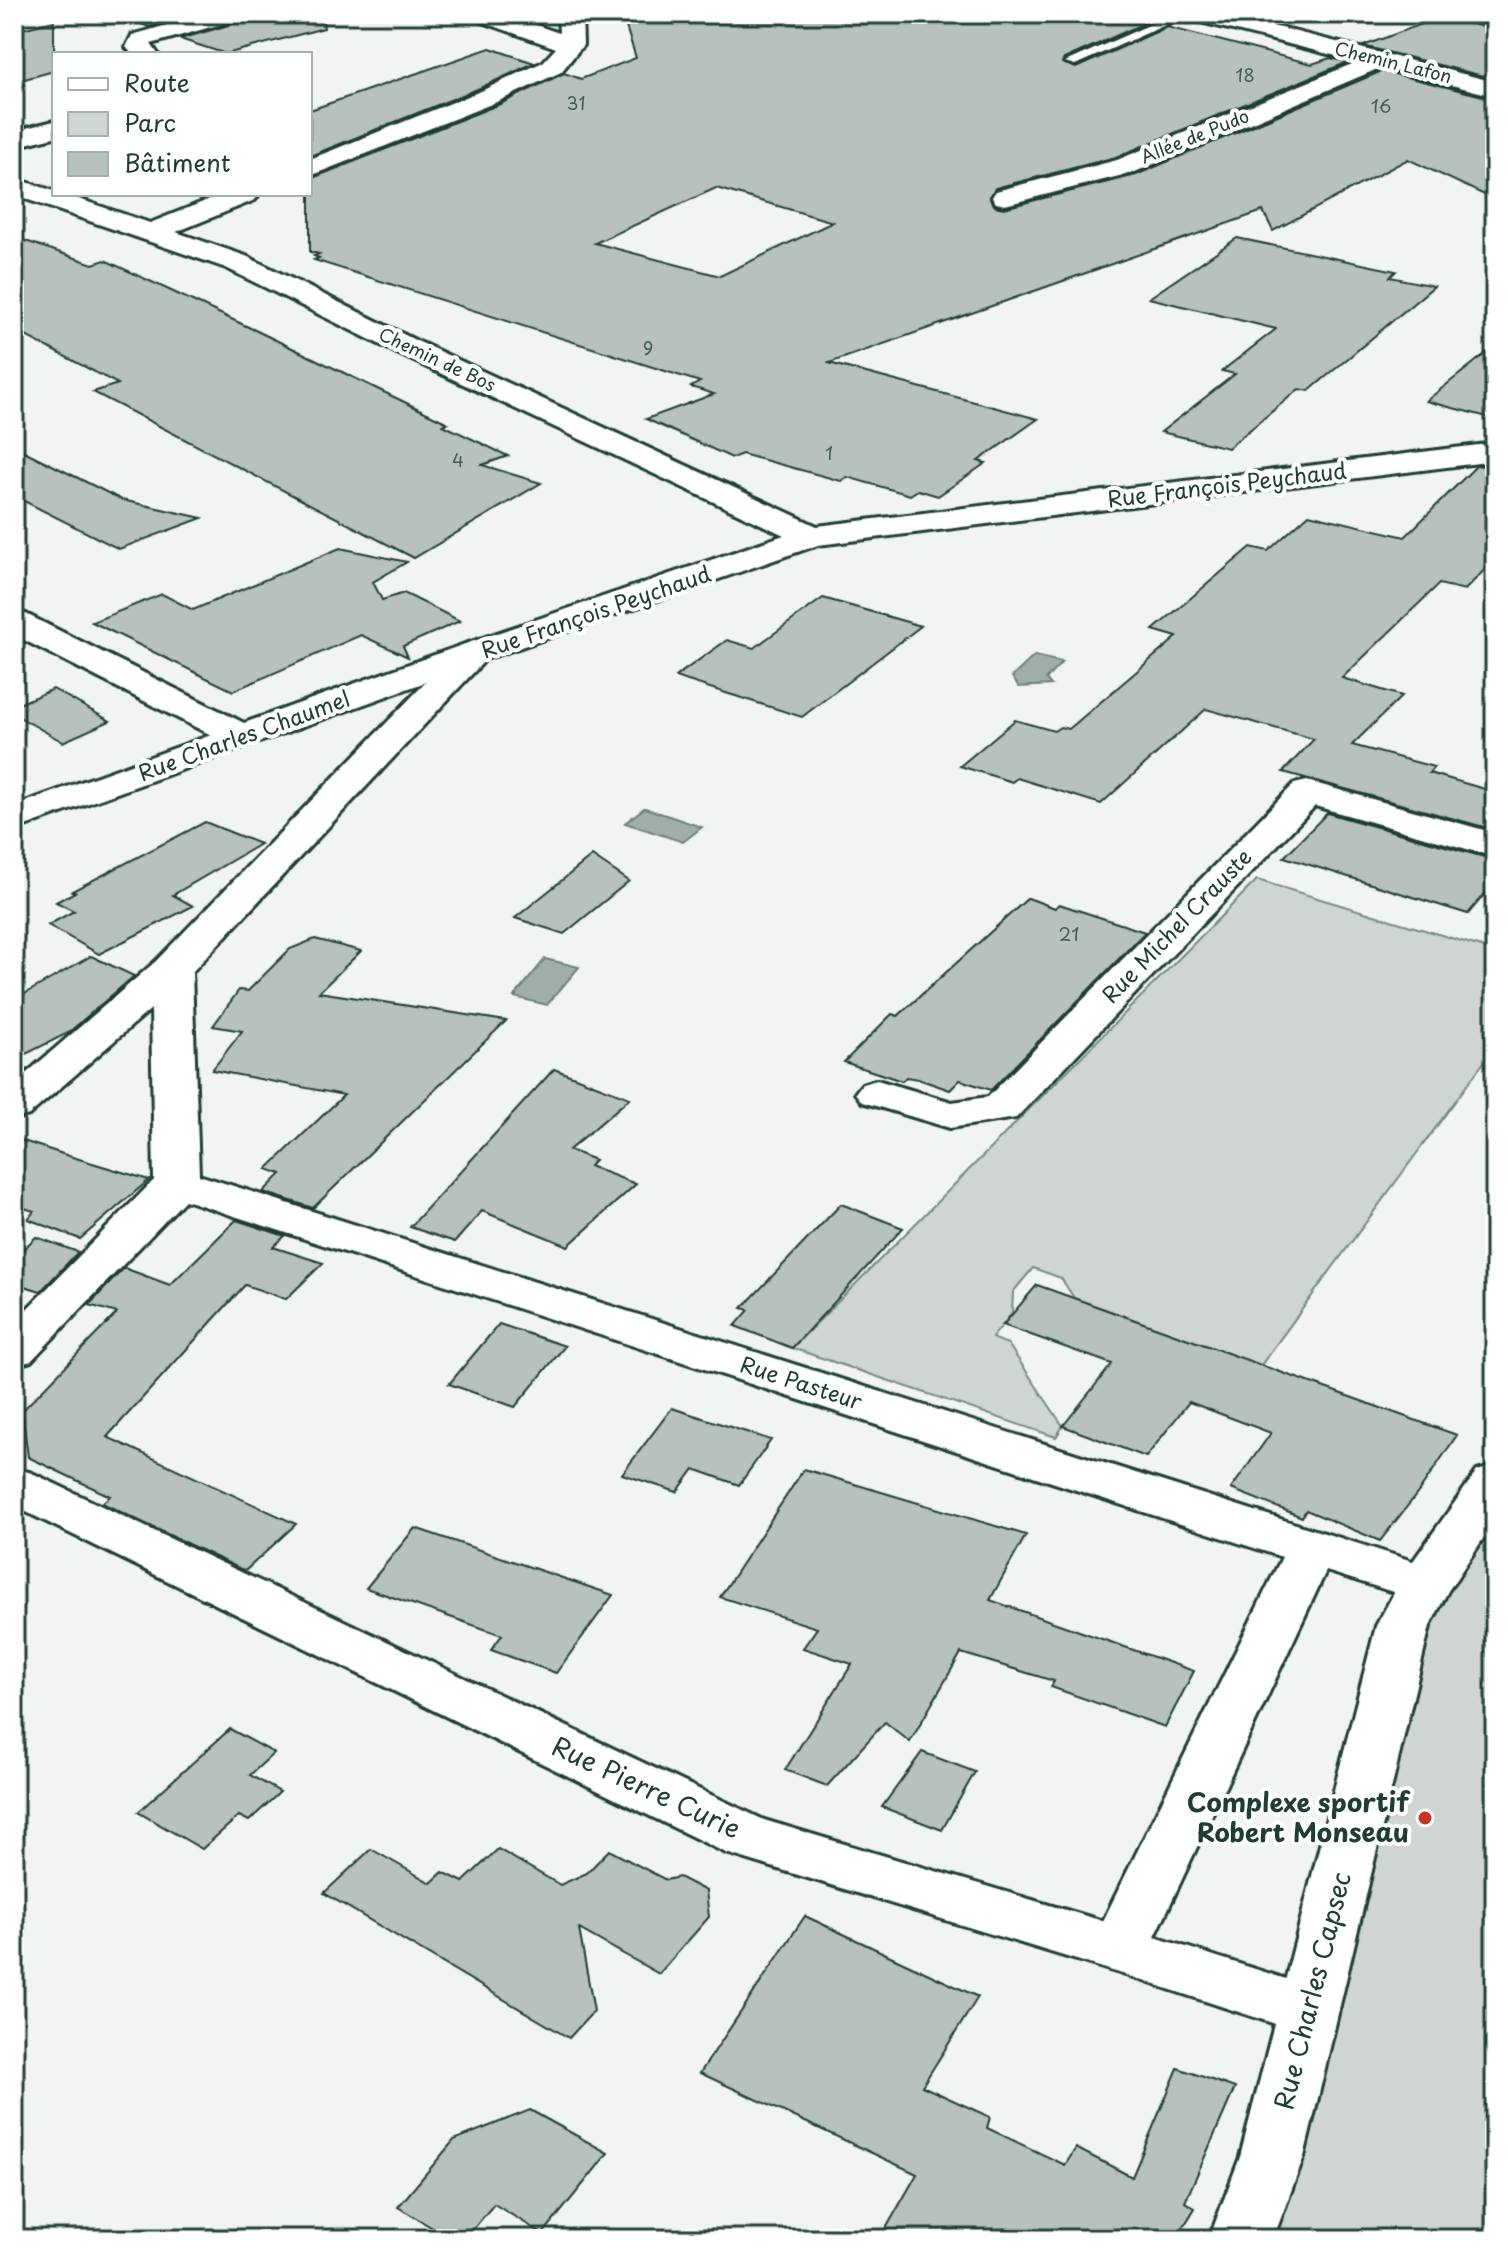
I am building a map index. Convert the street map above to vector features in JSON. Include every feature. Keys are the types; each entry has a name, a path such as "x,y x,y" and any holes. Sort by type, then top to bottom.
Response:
{"street":[{"path":"144,52 138,47 140,40 231,14"},
{"path":"482,14 571,45"},
{"path":"312,167 490,96 552,67 571,45 570,14"},
{"name":"Chemin Lafon","path":"1197,14 1495,89"},
{"name":"Allée de Pudo","path":"1005,197 1126,166 1379,60"},
{"path":"14,139 52,130"},
{"name":"Chemin de Bos","path":"14,186 236,262 405,346 813,536"},
{"path":"151,232 241,196"},
{"name":"Rue François Peychaud","path":"14,1106 171,970 474,652 813,536 1495,452"},
{"path":"14,621 242,737"},
{"name":"Rue Charles Chaumel","path":"14,819 474,652"},
{"name":"Rue Michel Crauste","path":"877,1093 950,1115 1001,1109 1307,792 1495,845"},
{"path":"14,1350 177,1183 171,970"},
{"name":"Rue Pasteur","path":"177,1183 1425,1584"},
{"name":"Rue Charles Capsec","path":"1241,2239 1272,2157 1403,1626 1425,1584 1495,1483"},
{"name":"Rue Pierre Curie","path":"14,1485 746,1837 1119,1949 1309,2010"},
{"path":"1119,1949 1299,1573 1314,1548"}],"lane":[{"path":"1071,62 1184,14"}],"green space":[{"path":"1257,880 1495,951 1495,1047 1261,1365 1074,1298 1061,1278 1033,1268 1013,1292 1012,1313 992,1338 1008,1344 1063,1426 1056,1437 792,1348"},
{"name":"Complexe sportif Robert Monseau","path":"1495,1483 1495,2239 1241,2239 1403,1626"}],"shaded area":[{"path":"1034,656 1062,662 1046,679 1051,685 1019,687 1012,677"},
{"path":"644,808 702,827 683,842 625,823"},
{"path":"545,959 579,967 547,1005 514,997"}],"building":[{"path":"126,14 195,14 149,27 125,18"},
{"path":"246,14 322,14 324,28 234,52 220,52 180,39 240,22"},
{"path":"622,14 1114,14 1147,22 1064,59 1062,63 1076,68 1167,27 1312,64 1330,58 1348,62 1116,157 995,188 990,199 995,206 1004,208 1136,175 1382,71 1495,99 1495,200 1408,159 1273,231 1263,211 829,363 1038,419 978,461 986,463 938,496 918,490 910,495 847,477 841,481 742,454 732,458 646,419 714,394 691,387 700,382 314,260 319,258 314,256 319,254 310,252 312,178 500,104 564,73 581,79 636,58","holes":["716,188 833,222 720,276 595,243"]},
{"path":"1443,16 1495,30 1495,79 1363,46"},
{"path":"54,21 52,72 14,82 14,31"},
{"path":"490,48 534,63 312,155 312,109"},
{"path":"14,237 93,264 105,260 448,423 443,425 508,456 482,465 541,483 414,558 93,392 118,384 14,330"},
{"path":"1237,238 1396,271 1390,277 1434,286 1309,391 1299,389 1228,448 1161,432 1235,374 1222,371 1276,329 1149,298"},
{"path":"1495,346 1495,419 1426,401"},
{"path":"14,446 122,500 202,518 119,549 14,496"},
{"path":"1495,464 1495,559 1465,590 1439,584 1342,678 1402,696 1352,745 1434,767 1429,773 1495,792 1495,830 1283,772 1314,739 1206,709 1101,804 1017,778 1012,782 960,766 1015,720 1054,731 1060,727 1069,729 1177,637 1153,630 1251,547 1268,551 1309,514 1405,537 1476,466"},
{"path":"340,548 407,562 373,582 382,600 404,593 460,621 403,646 408,657 361,635 233,691 92,622 162,594 193,610"},
{"path":"823,598 921,626 802,717 675,677 727,640 754,648"},
{"path":"53,689 110,721 63,742 14,714 14,706"},
{"path":"1327,813 1495,860 1495,882 1468,914 1284,857"},
{"path":"205,822 260,844 173,895 193,906 99,954 48,925 74,911 56,902 75,892 72,891"},
{"path":"592,856 629,881 564,934 515,918"},
{"path":"1028,898 1055,908 1059,904 1145,932 991,1090 960,1080 950,1090 918,1079 906,1077 902,1081 844,1062 892,1014 898,1016"},
{"path":"315,939 361,951 319,992 506,1021 313,1208 263,1192 281,1174 267,1169 344,1095 212,1070 242,1031 213,1026 239,990 248,991 290,949"},
{"path":"91,956 134,976 68,1033 14,1060 14,1000"},
{"path":"554,1069 630,1098 569,1150 595,1160 589,1166 636,1184 568,1246 482,1211 455,1242 410,1227"},
{"path":"14,1138 149,1180 80,1239 28,1219 34,1211 14,1205"},
{"path":"841,1204 903,1228 792,1348 735,1326 749,1310 742,1308"},
{"path":"236,1220 285,1236 273,1247 323,1263 286,1299 245,1285 107,1437 296,1524 245,1571 102,1503 110,1496 28,1457 22,1411 117,1313 89,1305 124,1268 170,1285"},
{"path":"36,1237 78,1252 41,1291 14,1283 14,1258"},
{"path":"1037,1285 1457,1435 1380,1541 1306,1510 1302,1517 1231,1489 1271,1433 1189,1402 1146,1457 1063,1426 1112,1364 1003,1325"},
{"path":"499,1324 565,1346 515,1407 449,1384"},
{"path":"672,1408 771,1440 739,1485 694,1469 677,1492 622,1474"},
{"path":"804,1469 1026,1535 990,1600 1194,1671 1165,1727 1051,1687 1054,1681 961,1653 910,1742 885,1722 827,1786 785,1770 852,1664 803,1648 817,1628 720,1597"},
{"path":"415,1528 613,1595 556,1673 491,1650 502,1635 366,1588"},
{"path":"230,1729 274,1753 250,1775 280,1792 249,1821 239,1816 202,1849 138,1812"},
{"path":"922,1752 975,1772 942,1830 882,1807"},
{"path":"371,1849 431,1883 443,1872 463,1882 498,1849 560,1885 587,1873 609,1850 666,1880 679,1877 706,1891 709,1917 659,1974 579,1929 594,2011 569,2038 324,1893"},
{"path":"805,1916 978,1997 922,2086 990,2117 987,2128 1065,2165 1076,2148 1132,2177 1178,2068 1235,2088 1185,2202 1195,2208 1176,2239 880,2239 917,2174 700,2073"},
{"path":"530,2110 608,2153 543,2234 494,2204 465,2239 451,2239 398,2207 454,2140"}],"place":[{"name":"Complexe sportif Robert Monseau","path":"1425,1818"}]}
